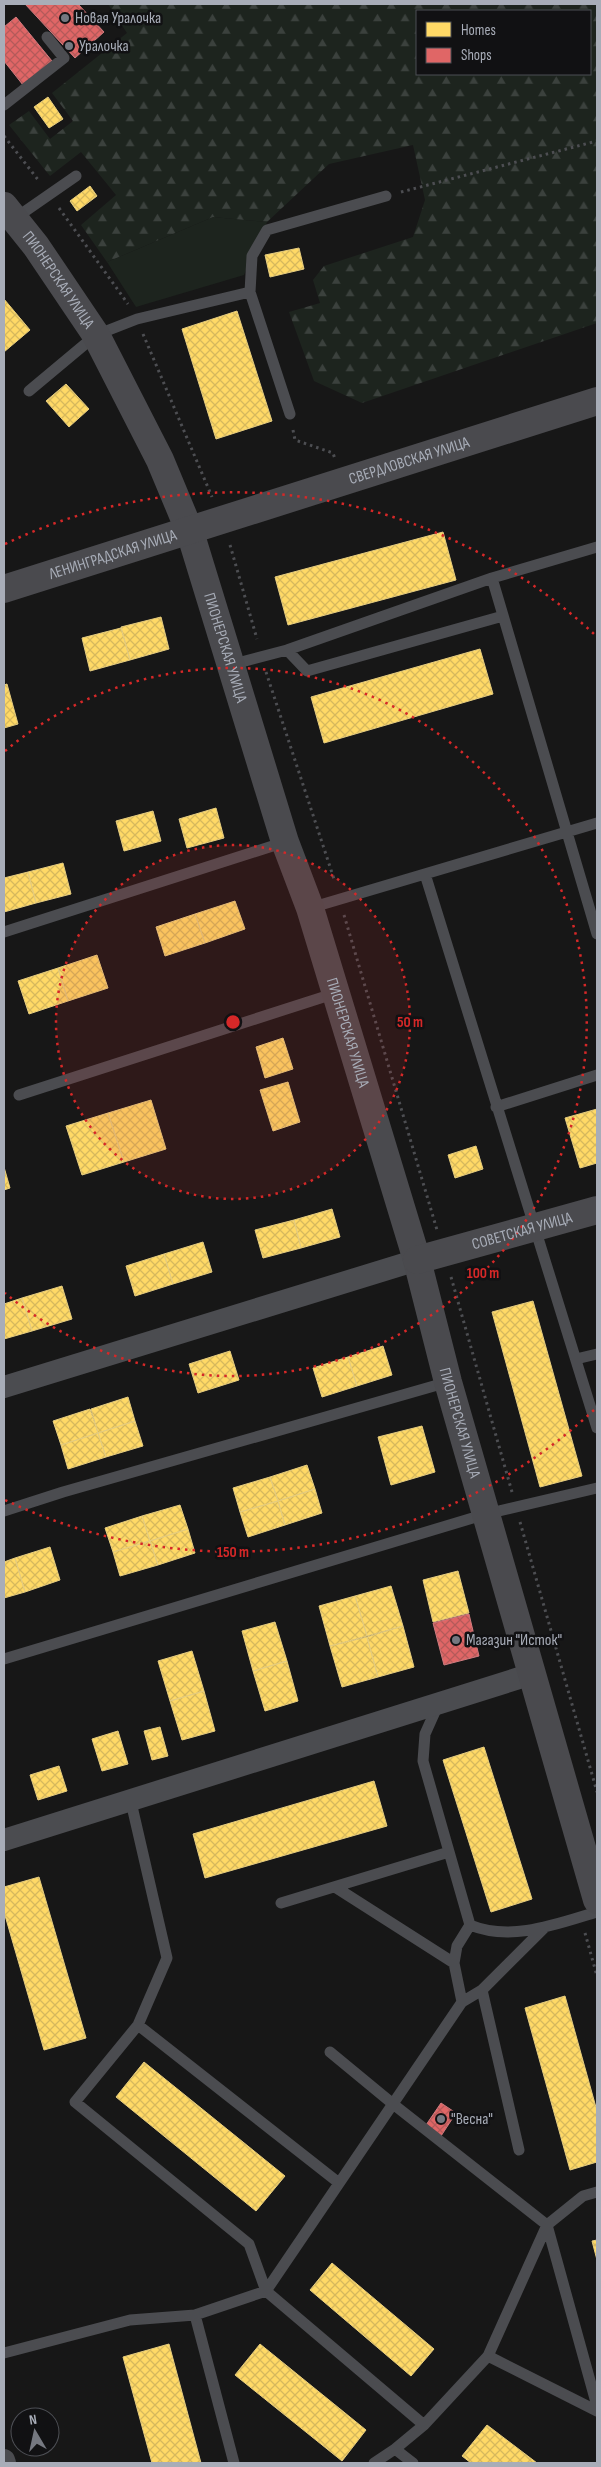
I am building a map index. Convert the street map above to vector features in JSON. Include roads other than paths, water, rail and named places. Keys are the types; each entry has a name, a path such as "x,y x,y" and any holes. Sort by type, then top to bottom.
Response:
{"street":[{"name":"ПИОНЕРСКАЯ УЛИЦА","path":"9,212 36,246 96,335 160,460 190,532 285,842 310,908 416,1260 448,1382 597,1900"},
{"name":"СВЕРДЛОВСКАЯ УЛИЦА","path":"222,521 597,401"},
{"name":"ЛЕНИНГРАДСКАЯ УЛИЦА","path":"4,589 222,521"},
{"name":"СОВЕТСКАЯ УЛИЦА","path":"416,1260 597,1210"},
{"path":"4,1387 416,1260"},
{"path":"4,1840 131,1802 532,1674"}],"lane":[{"path":"4,105 64,58 47,38"},
{"path":"9,212 76,176"},
{"path":"290,414 250,292 252,256 268,230 386,196"},
{"path":"29,391 96,335 137,319 250,292"},
{"path":"230,665 286,650 492,578 597,547"},
{"path":"492,578 597,934"},
{"path":"286,650 307,672 503,616"},
{"path":"310,908 597,823"},
{"path":"4,932 285,842"},
{"path":"425,874 597,1428"},
{"path":"19,1094 336,993"},
{"path":"496,1107 597,1075"},
{"path":"576,1359 597,1354"},
{"path":"4,1511 63,1492 448,1382"},
{"path":"4,1659 486,1514 597,1488"},
{"path":"440,1702 424,1734 423,1761 470,1924 457,1946 454,1963 462,2002"},
{"path":"131,1802 167,1958 138,2025 75,2102 249,2244 266,2291 424,2425"},
{"path":"281,1903 449,1852"},
{"path":"335,1887 454,1963"},
{"path":"470,1924 484,1930 523,1931 544,1928 597,1912"},
{"path":"4,2353 130,2320 194,2315 266,2291 462,2002 482,1990 544,1928"},
{"path":"482,1990 519,2150"},
{"path":"138,2025 339,2182"},
{"path":"330,2052 392,2104 547,2226 597,2406"},
{"path":"374,2463 395,2449 424,2425 488,2356 547,2226 583,2196 597,2192"},
{"path":"194,2315 234,2463"},
{"path":"488,2356 597,2412"},
{"path":"395,2449 413,2463"}],"place":[{"name":"Новая Уралочка","path":"65,18"},
{"name":"Уралочка","path":"69,46"},
{"name":"Магазин \"Исток\"","path":"456,1640"},
{"name":"\"Весна\"","path":"441,2119"}]}
